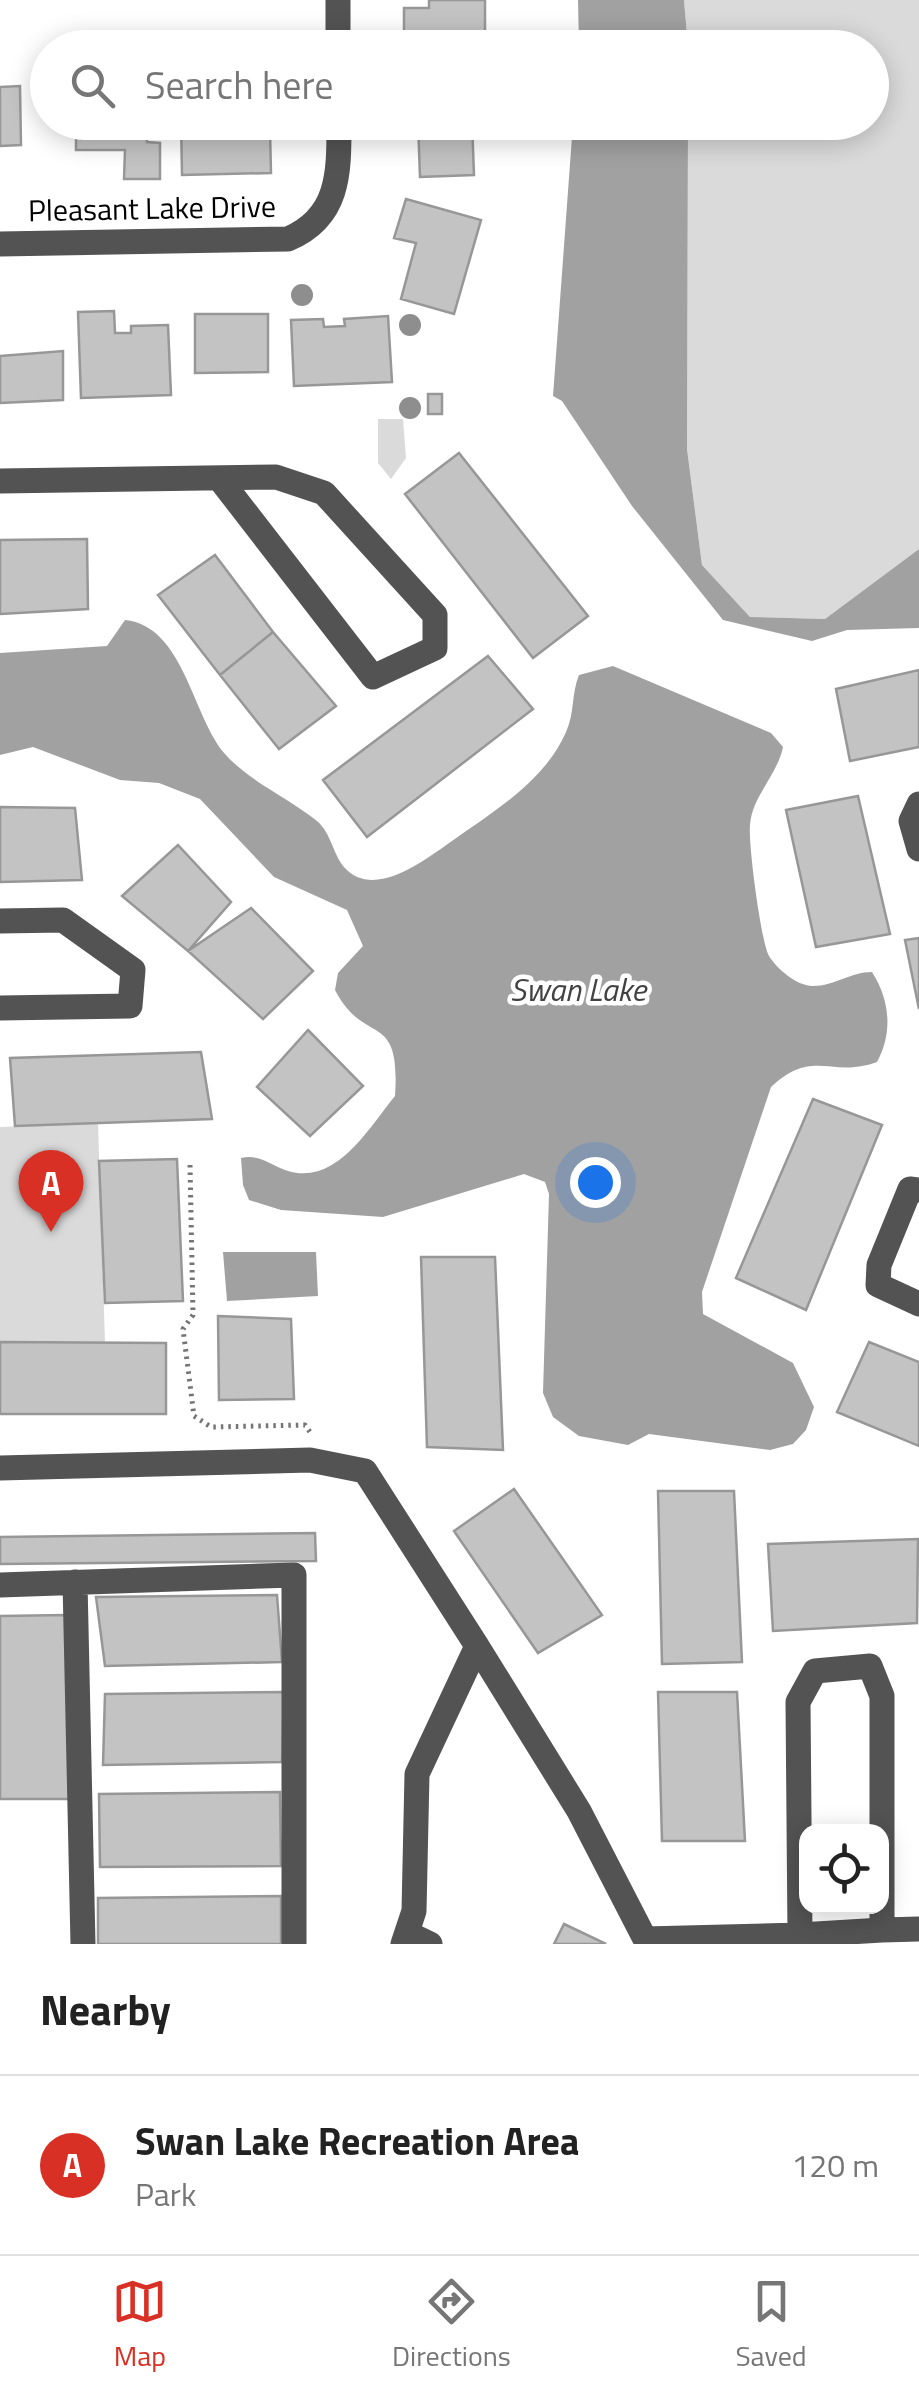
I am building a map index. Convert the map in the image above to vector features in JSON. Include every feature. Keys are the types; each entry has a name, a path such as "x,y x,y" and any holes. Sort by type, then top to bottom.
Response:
{"street":[{"path":"338,0 338,30"},
{"name":"Pleasant Lake Drive","path":"0,244 288,238 310,228 332,197 338,183 339,140"},
{"path":"0,481 276,477 324,494 436,615 436,648 373,677 219,478"},
{"path":"919,804 911,821 919,849"},
{"path":"0,921 63,920 133,970 130,1006 0,1008"},
{"path":"919,1190 910,1189 879,1265 878,1285 919,1304"},
{"path":"0,1468 310,1460 365,1471 579,1811 645,1939 919,1929"},
{"path":"0,1585 294,1575 294,1944"},
{"path":"75,1582 83,1944"},
{"path":"413,1940 417,1774 477,1646"},
{"path":"800,1935 798,1702 814,1671 870,1666 882,1696 882,1930"}],"path":[{"path":"190,1164 193,1315 183,1329 194,1416 211,1427 305,1425 310,1432 310,1460"}],"shaded area":[{"path":"684,0 919,0 919,549 825,619 750,617 702,565 687,449 688,140 889,140 889,30 687,30"},
{"path":"378,419 403,419 406,458 391,479 378,463"},
{"path":"98,1123 105,1343 0,1342 0,1127"}],"water":[{"path":"578,0 684,0 687,30 579,30"},
{"path":"572,140 688,140 687,449 702,565 750,617 825,619 919,549 919,628 847,630 812,641 723,620 632,506 562,401 553,396"},
{"name":"Swan Lake","path":"125,620 145,626 174,655 225,754 317,821 344,867 370,880 399,874 414,866 501,807 532,780 557,750 566,732 579,675 613,666 771,733 783,747 755,805 750,825 756,892 769,956 788,976 807,985 872,972 883,994 887,1017 886,1040 877,1062 847,1067 811,1066 786,1075 771,1087 702,1292 703,1314 793,1363 814,1407 806,1430 793,1444 770,1450 649,1434 628,1445 579,1436 553,1417 543,1393 549,1194 545,1182 524,1174 383,1217 281,1210 249,1200 243,1185 241,1158 259,1158 303,1173 319,1171 335,1163 362,1139 395,1096 392,1050 387,1039 346,1008 335,990 338,973 363,946 347,910 274,877 200,799 159,783 120,780 33,747 0,755 0,653 107,646"},
{"path":"223,1252 316,1252 318,1296 227,1301"}],"building":[{"path":"429,0 485,0 485,30 404,30 404,8 429,8"},
{"path":"20,86 21,145 0,146 0,87"},
{"path":"76,140 160,143 160,179 124,179 125,150 76,150"},
{"path":"181,140 270,140 271,173 182,175"},
{"path":"419,140 473,140 474,175 420,177"},
{"path":"406,199 481,220 454,314 401,299 416,243 394,238"},
{"path":"114,311 115,333 131,333 131,326 168,325 171,395 81,398 78,312"},
{"path":"195,314 268,314 268,372 195,373"},
{"path":"388,316 392,382 294,386 291,320 323,319 324,327 345,326 344,319"},
{"path":"63,351 63,400 0,403 0,356"},
{"path":"428,394 442,394 442,414 428,414"},
{"path":"459,453 588,616 533,658 405,494"},
{"path":"87,539 88,609 0,614 0,540"},
{"path":"215,555 273,632 220,675 158,595"},
{"path":"273,632 336,706 279,749 220,675"},
{"path":"488,656 533,709 367,837 323,780"},
{"path":"919,670 919,747 850,761 836,689"},
{"path":"858,796 890,934 816,947 786,810"},
{"path":"0,807 75,808 82,880 0,882"},
{"path":"178,845 231,902 188,951 122,896"},
{"path":"251,908 313,971 263,1019 188,951"},
{"path":"919,938 919,1009 905,940"},
{"path":"308,1030 363,1086 310,1136 257,1087"},
{"path":"201,1052 212,1119 15,1126 10,1058"},
{"path":"813,1099 882,1125 806,1310 736,1278"},
{"path":"177,1159 183,1301 105,1303 99,1161"},
{"path":"421,1257 495,1257 503,1450 427,1447"},
{"path":"218,1316 291,1319 294,1399 219,1400"},
{"path":"0,1342 166,1343 166,1414 0,1414"},
{"path":"869,1342 919,1362 919,1446 837,1412"},
{"path":"514,1489 602,1615 538,1653 454,1531"},
{"path":"658,1491 734,1491 742,1662 662,1664"},
{"path":"315,1533 316,1561 0,1564 0,1537"},
{"path":"918,1539 917,1623 773,1631 768,1544"},
{"path":"277,1595 282,1662 105,1666 96,1597"},
{"path":"66,1615 71,1799 0,1799 0,1616"},
{"path":"284,1692 282,1762 103,1765 105,1694"},
{"path":"658,1692 737,1692 745,1841 662,1841"},
{"path":"280,1792 281,1866 100,1867 99,1794"},
{"path":"281,1896 281,1944 98,1944 98,1898"},
{"path":"564,1924 606,1944 554,1944"}],"place":[{"name":"Swan Lake Recreation Area","path":"51,1232"}]}
